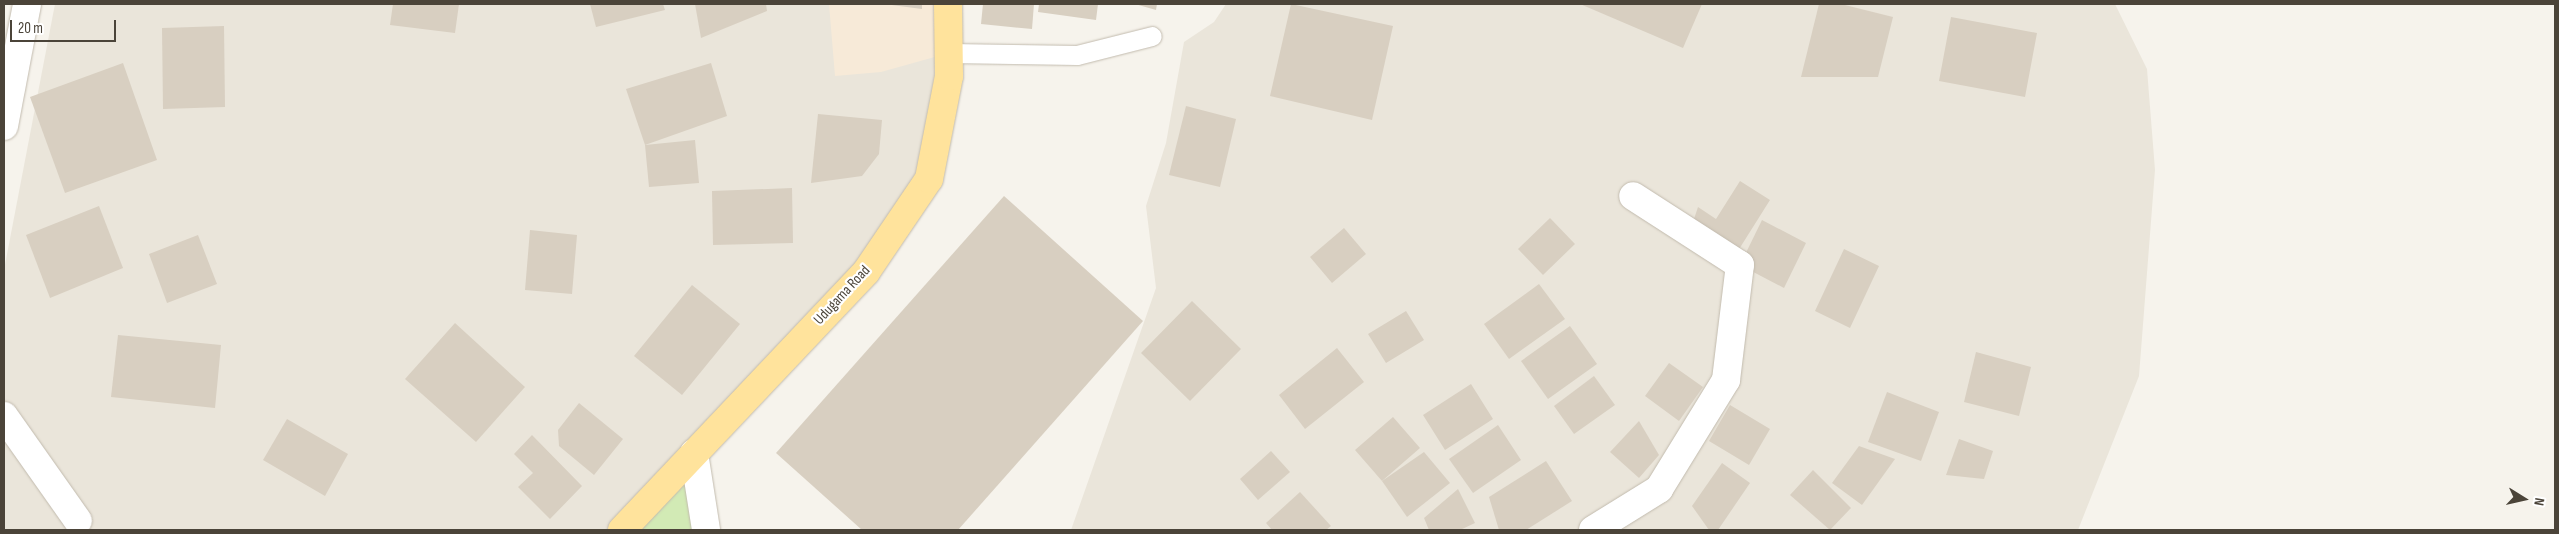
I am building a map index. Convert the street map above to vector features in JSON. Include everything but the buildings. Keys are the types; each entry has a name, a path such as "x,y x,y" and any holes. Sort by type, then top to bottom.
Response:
{"main road":[{"name":"Udugama Road","path":"622,530 866,272 929,178 949,76 948,4"}],"street":[{"path":"4,126 27,4"},
{"path":"1593,530 1659,490 1726,380 1740,265 1633,196"},
{"path":"4,416 78,521"},
{"path":"694,453 706,530"}],"lane":[{"path":"948,53 1077,55 1152,36"}],"shaded area":[{"path":"55,4 948,4 929,179 622,530 4,530 4,270"},
{"path":"829,4 948,4 949,53 881,72 835,76"},
{"path":"1226,4 2115,4 2147,69 2155,170 2139,376 2078,530 1071,530 1156,288 1146,206 1166,143 1184,42 1214,22"}],"green space":[{"path":"694,453 706,530 622,530"}]}
